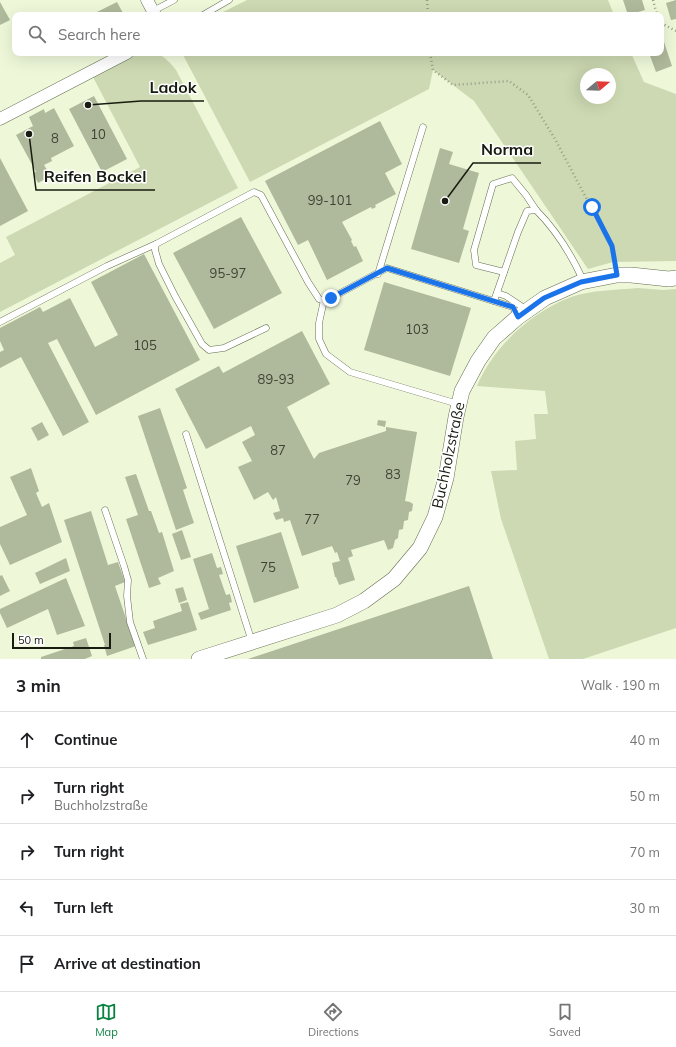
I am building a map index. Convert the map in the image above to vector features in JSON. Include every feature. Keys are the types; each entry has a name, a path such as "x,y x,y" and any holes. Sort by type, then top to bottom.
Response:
{"street":[{"path":"147,0 153,12"},
{"path":"0,119 121,56"},
{"name":"Buchholzstraße","path":"199,659 337,615 364,601 394,579 420,548 435,516 446,478 462,391 478,362 494,338 523,313 544,298 584,282 617,275 669,279 676,278"}],"lane":[{"path":"156,12 174,0"},
{"path":"208,12 229,0"},
{"path":"378,274 423,127"},
{"path":"504,272 476,265 474,250 493,184 512,178 536,210 550,224 572,258 584,282"},
{"path":"0,322 106,266 156,244 254,192 261,195 308,282 319,298 324,300"},
{"path":"494,301 527,211 536,210"},
{"path":"156,244 155,250 159,264 202,344 209,350 224,348 266,328"},
{"path":"324,300 378,274 387,268 513,307 523,313"},
{"path":"497,293 506,296 523,313"},
{"path":"324,300 319,322 319,339 326,354 350,372 459,404"},
{"path":"186,434 252,643"},
{"path":"105,510 128,580 127,596 130,622 143,659"}],"path":[{"path":"427,0 428,12"},
{"path":"653,0 656,12"},
{"path":"664,25 676,31"},
{"path":"431,56 433,70 453,85 509,82 528,95 555,140 612,246 617,275"}],"green space":[{"path":"247,0 608,0 613,12 223,12"},
{"path":"132,56 161,56 168,61 176,70 238,188 0,312 0,263 15,255 6,237 140,167 93,77"},
{"path":"184,56 632,56 644,82 676,94 676,261 613,262 588,269 474,101 433,70 429,89 250,182"},
{"path":"638,288 663,290 676,289 676,628 583,659 549,659 501,519 491,471 517,470 515,441 536,439 534,414 548,414 545,391 477,386 484,372 503,345 528,321 542,312 571,297 587,293"}],"building":[{"path":"623,0 642,0 645,10 638,12 627,12"},
{"path":"676,0 676,19 671,20 666,3"},
{"path":"0,2 10,20 0,25"},
{"path":"117,2 122,12 97,12"},
{"path":"664,42 672,66 656,72 650,56 664,56"},
{"path":"94,96 127,159 102,172 69,109"},
{"path":"54,108 74,146 51,158 52,161 44,165 51,176 38,183 33,173 36,172 16,135 33,126 29,117 44,109 45,113"},
{"path":"380,121 402,164 385,173 396,194 375,205 376,207 372,209 371,207 342,222 352,240 351,241 354,247 356,246 363,261 327,280 308,240 298,245 265,181"},
{"path":"440,148 453,152 449,164 479,173 463,229 469,231 459,263 411,249"},
{"path":"0,158 28,211 0,226"},
{"path":"241,217 282,293 214,329 173,253"},
{"path":"144,254 200,360 96,415 57,339 48,343 89,422 63,436 21,357 0,368 0,352 4,350 0,341 0,328 40,307 43,312 70,298 95,347 118,335 91,282"},
{"path":"384,282 471,308 450,376 364,350"},
{"path":"302,331 330,384 287,407 314,459 319,453 386,431 386,427 417,432 405,501 413,504 412,511 409,512 408,520 404,521 403,529 399,530 398,538 395,540 393,548 388,550 384,540 351,550 353,556 348,558 355,580 339,585 335,577 332,563 340,561 337,552 335,553 332,546 302,556 290,520 284,522 283,518 276,520 273,513 280,511 276,497 273,500 268,492 254,500 238,467 252,461 242,442 255,435 251,426 206,449 175,389 219,366 223,373"},
{"path":"160,408 187,488 183,490 194,523 176,530 138,416"},
{"path":"378,420 386,421 385,427 377,425"},
{"path":"42,422 49,435 38,441 31,428"},
{"path":"31,468 39,491 36,493 42,507 49,503 62,542 10,565 0,544 0,527 27,515 10,477"},
{"path":"136,474 149,511 151,511 159,533 162,532 174,571 158,578 161,584 149,588 126,519 138,515 125,477"},
{"path":"91,511 108,565 118,562 125,582 115,586 136,646 107,656 105,645 64,520"},
{"path":"182,530 191,557 181,560 172,534"},
{"path":"281,532 299,588 254,603 236,546"},
{"path":"212,553 217,568 221,567 223,574 219,575 226,595 230,594 232,602 229,603 231,610 201,620 198,613 209,609 193,559"},
{"path":"66,558 70,571 40,584 35,573"},
{"path":"2,575 10,591 0,596 0,576"},
{"path":"66,578 85,626 57,635 48,609 7,628 0,613 0,609"},
{"path":"469,586 493,659 248,659"},
{"path":"183,587 187,600 179,603 175,589"},
{"path":"188,602 197,630 148,645 143,632 155,628 153,621 182,611 180,604"},
{"path":"86,638 92,656 85,659 41,659 41,657 74,646 73,642"}],"place":[{"name":"Ladok","path":"88,105"},
{"name":"Reifen Bockel","path":"29,134"},
{"name":"Norma","path":"445,201"}],"route":[{"path":"331,298 387,268 513,307 518,317 544,298 581,282 617,275 612,246 592,207"}]}
